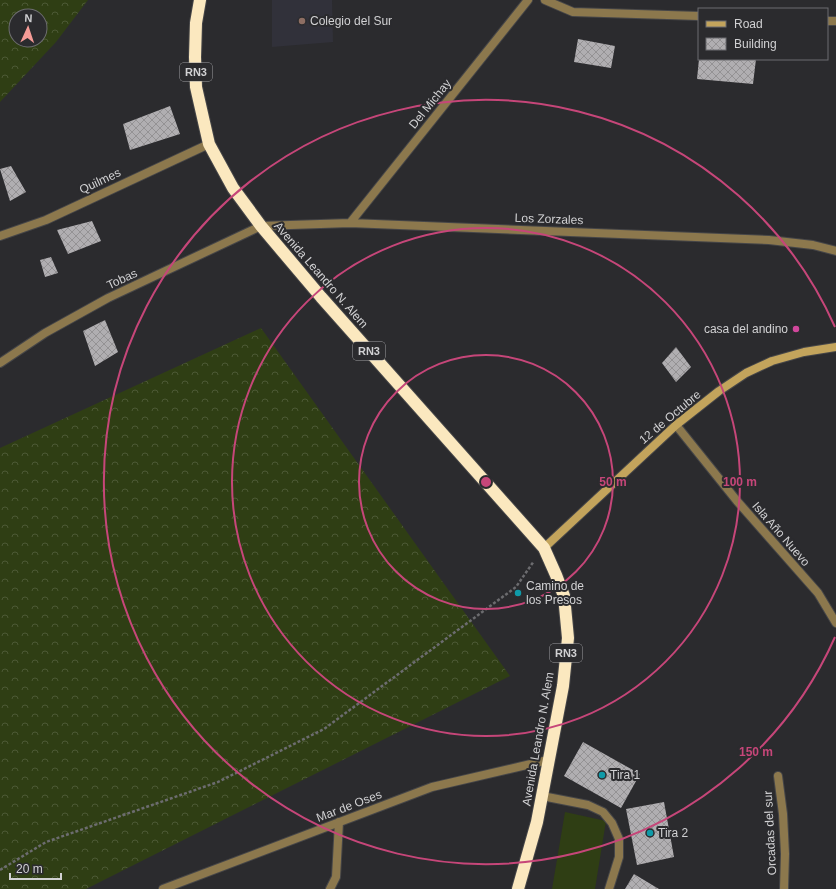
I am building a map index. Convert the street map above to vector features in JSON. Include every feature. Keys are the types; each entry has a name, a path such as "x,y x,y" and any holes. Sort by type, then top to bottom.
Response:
{"highway":[{"name":"Avenida Leandro N. Alem","path":"200,0 196,23 196,87 209,144 233,188 260,226 321,297 544,548 564,596 568,638 563,686 542,796 531,844 518,889"}],"main road":[{"name":"12 de Octubre","path":"544,548 676,425 719,391 746,373 772,361 804,352 836,347"}],"street":[{"name":"Del Michay","path":"350,223 528,0"},
{"path":"545,0 573,12 698,16"},
{"name":"Quilmes","path":"0,236 46,220 209,144"},
{"name":"Los Zorzales","path":"260,226 350,223 769,240 813,245 836,251"},
{"name":"Tobas","path":"0,363 44,333 108,298 260,226"},
{"name":"Isla Año Nuevo","path":"676,425 736,501 818,593 836,623"},
{"name":"Mar de Oses","path":"163,889 432,787 548,760"},
{"name":"Orcadas del sur","path":"778,776 783,814 785,854 784,889"},
{"path":"542,796 588,805 603,812 612,823 619,839 619,856 609,889"},
{"path":"330,889 336,877 339,822"}],"path":[{"path":"0,870 46,842 218,782 324,729 516,587 544,548"}],"shaded area":[{"name":"Colegio del Sur","path":"272,0 332,0 333,42 272,47"}],"green space":[{"path":"0,0 88,0 56,42 0,102"},
{"path":"261,328 510,676 86,889 0,889 0,448"},
{"path":"565,812 606,821 595,889 552,889"}],"building":[{"path":"578,39 615,46 611,68 574,62"},
{"path":"699,60 756,60 753,84 697,79"},
{"path":"170,106 180,134 130,150 123,124"},
{"path":"11,166 26,192 10,201 0,169"},
{"path":"92,221 101,241 68,254 57,230"},
{"path":"51,257 58,273 45,277 40,260"},
{"path":"105,320 118,352 95,366 83,331"},
{"path":"676,347 691,367 676,382 662,363"},
{"name":"Tira 1","path":"583,742 640,774 621,808 564,776"},
{"name":"Tira 2","path":"664,802 674,857 637,865 626,809"},
{"path":"634,874 659,889 625,889"}],"place":[{"name":"Colegio del Sur","path":"302,21"},
{"name":"casa del andino","path":"796,329"},
{"name":"Camino de los Presos","path":"518,593"},
{"name":"Tira 1","path":"602,775"},
{"name":"Tira 2","path":"650,833"}]}
